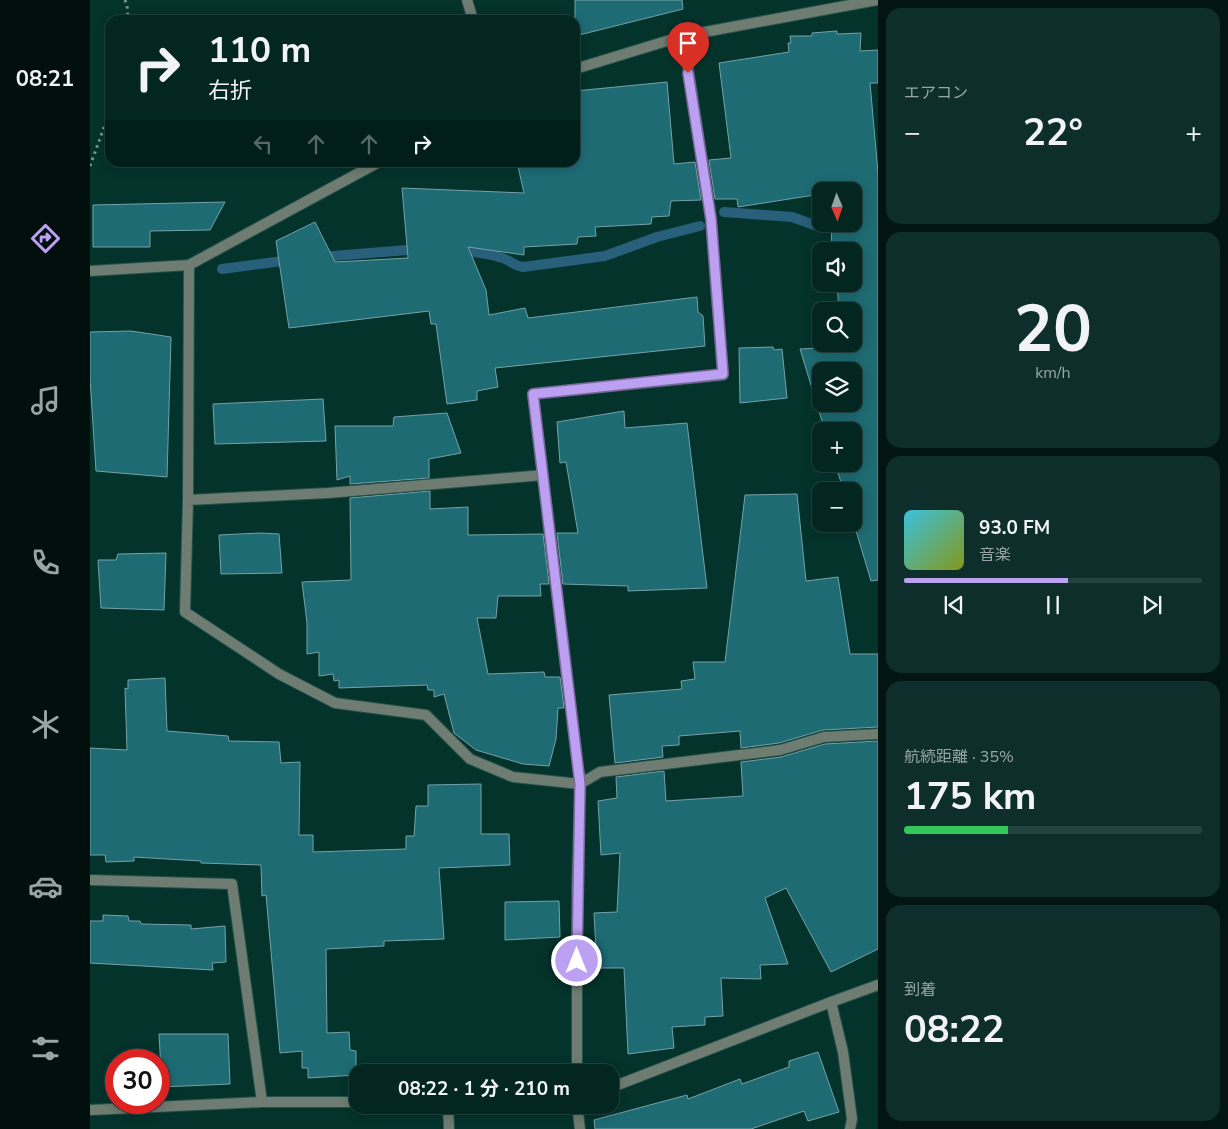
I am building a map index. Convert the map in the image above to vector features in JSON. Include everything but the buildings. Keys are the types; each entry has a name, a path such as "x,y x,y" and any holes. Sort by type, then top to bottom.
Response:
{"street":[{"path":"466,0 471,15"},
{"path":"580,67 682,36 877,0"},
{"path":"577,1064 577,887 580,784 533,394 723,374 711,219 682,36"},
{"path":"90,271 189,264 370,167"},
{"path":"189,264 188,500 185,612 280,674 335,703 426,715 470,759 513,777 580,784 600,772 780,750 824,737 878,734"},
{"path":"188,500 328,493 543,475"},
{"path":"90,880 232,884 262,1102"},
{"path":"619,1084 878,985"},
{"path":"831,1002 843,1052 852,1119 850,1129"},
{"path":"90,1110 262,1102 349,1102"},
{"path":"448,1114 448,1129"},
{"path":"578,1114 580,1129"}],"path":[{"path":"125,0 128,15"},
{"path":"90,166 105,125"}],"waterway":[{"path":"724,212 792,217 812,224"},
{"path":"457,250 494,255 523,267 605,256 657,237 700,226"},
{"path":"320,257 420,249"},
{"path":"222,269 290,260"}],"route":[{"path":"577,961 580,784 533,394 723,374 711,219 688,73"}]}
